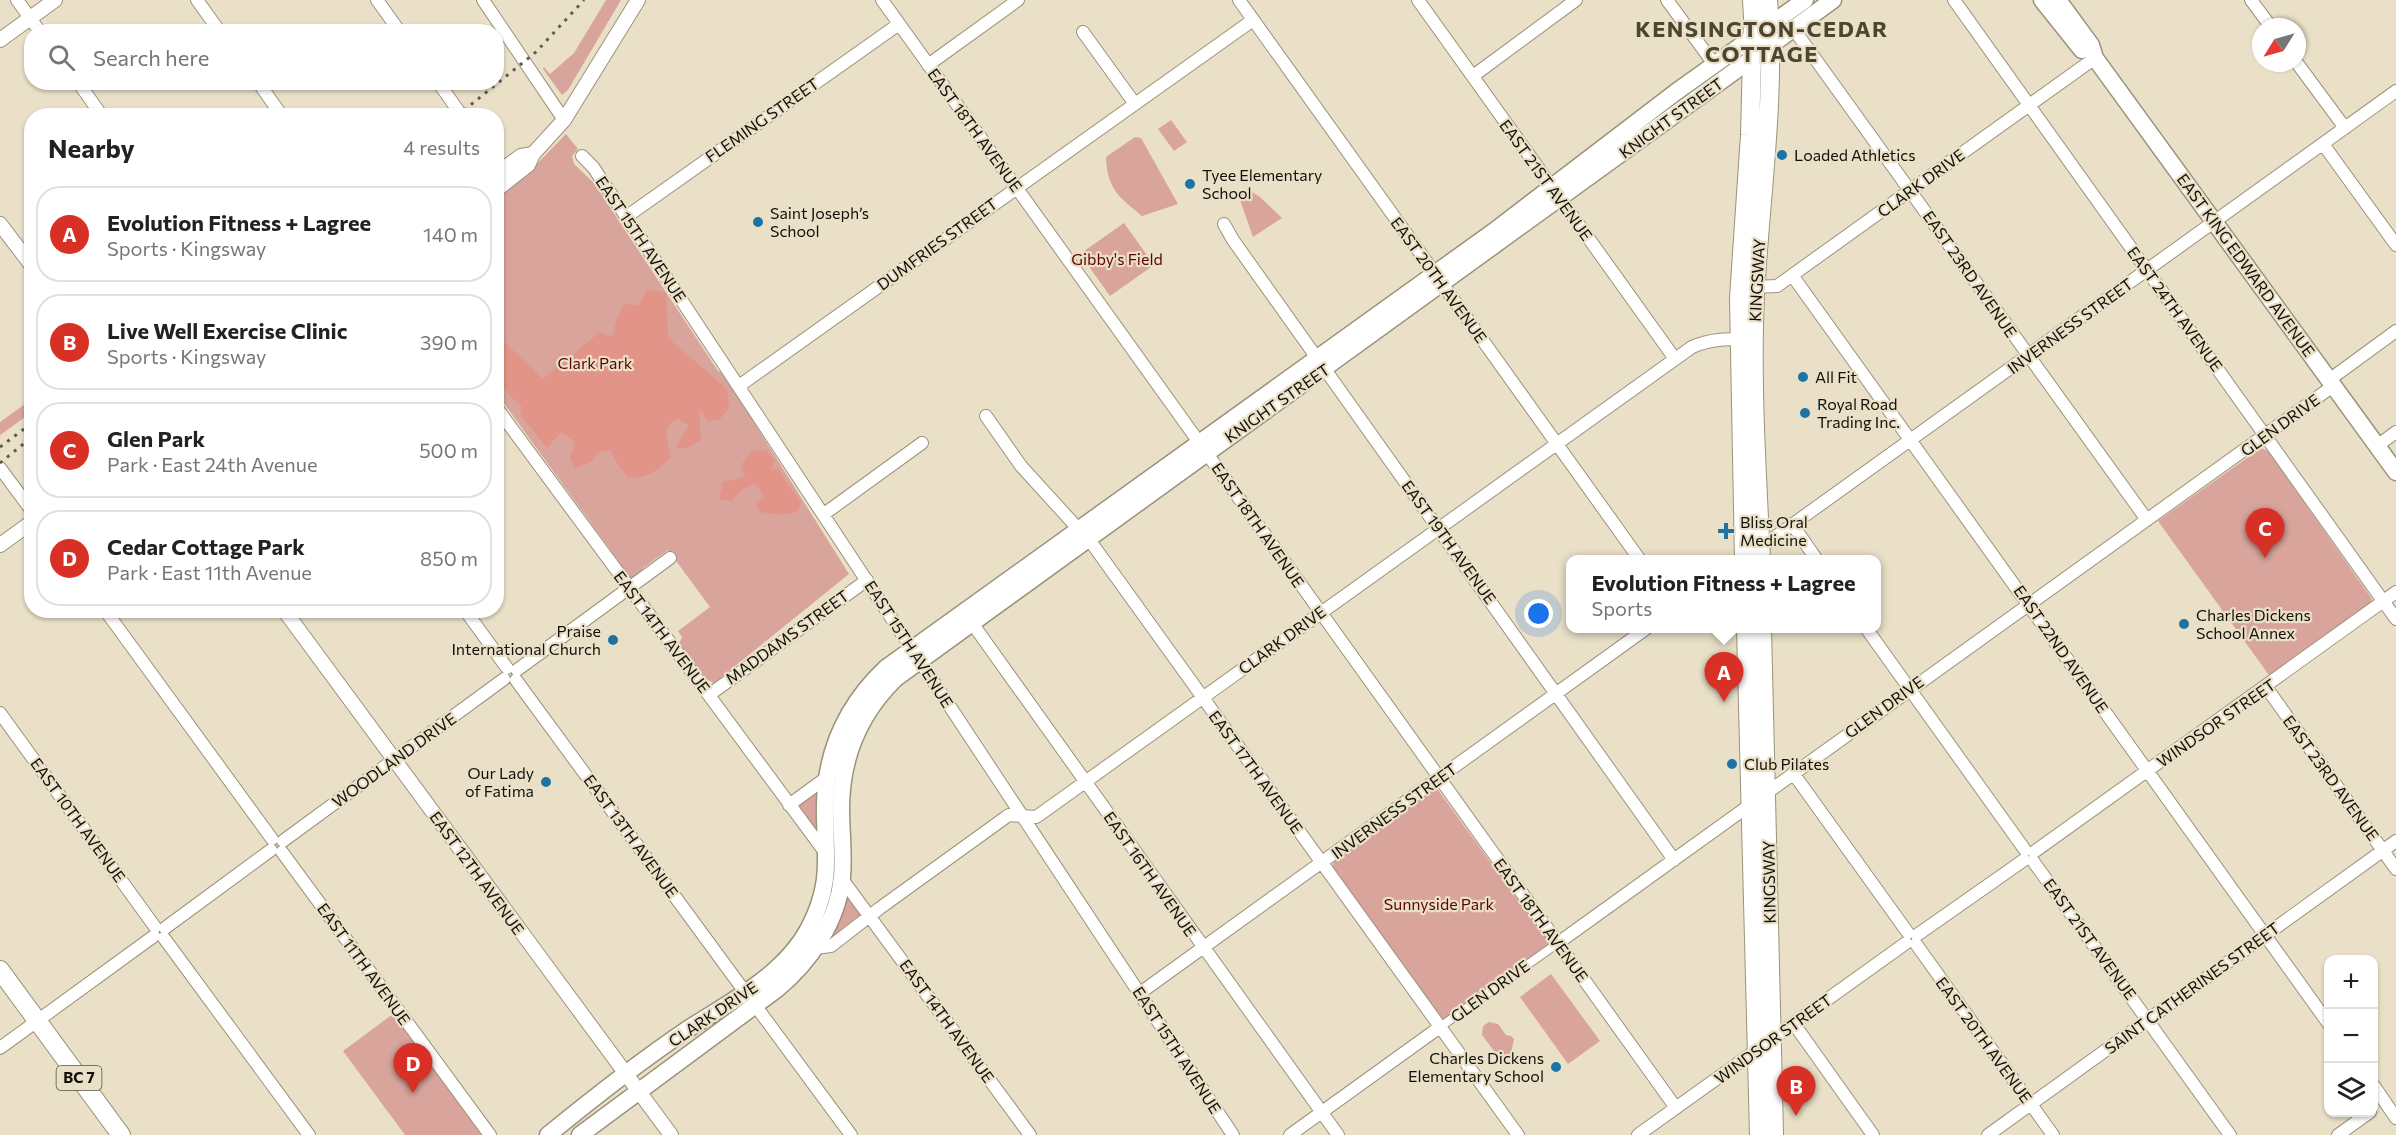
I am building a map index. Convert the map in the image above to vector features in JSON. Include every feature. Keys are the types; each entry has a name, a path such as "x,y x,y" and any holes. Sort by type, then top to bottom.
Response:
{"main road":[{"name":"KINGSWAY","path":"1744,555 1746,339 1753,58 1752,0"},
{"name":"KINGSWAY","path":"1748,286 1767,136 1768,0"},
{"name":"KNIGHT STREET","path":"1556,194 1714,64 1805,0"},
{"name":"KNIGHT STREET","path":"828,857 826,778 835,746 850,711 873,680 968,618 1556,194 1833,0"},
{"name":"EAST KING EDWARD AVENUE","path":"2042,0 2084,52 2095,58"},
{"name":"EAST KING EDWARD AVENUE","path":"2058,0 2091,45 2095,58 2396,472"},
{"name":"KINGSWAY","path":"1746,339 1761,553"},
{"name":"KINGSWAY","path":"1746,633 1759,1135"},
{"name":"KINGSWAY","path":"1762,633 1774,1135"},
{"name":"KNIGHT STREET","path":"842,879 841,793 849,748 870,707 916,654"},
{"name":"CLARK DRIVE","path":"580,1135 638,1091 750,999 786,960 809,929 823,893 828,857"},
{"name":"CLARK DRIVE","path":"548,1135 684,1032 789,980 816,948 831,917 842,879"},
{"name":"BC 7","path":"0,970 121,1135"}],"street":[{"path":"16,0 34,24"},
{"path":"0,40 55,0"},
{"path":"197,0 214,24"},
{"path":"378,0 394,24"},
{"path":"483,0 499,24"},
{"path":"504,184 528,165 533,154 564,120 638,0"},
{"name":"EAST 18TH AVENUE","path":"882,0 1676,1108"},
{"path":"928,64 1018,0"},
{"name":"EAST 20TH AVENUE","path":"1239,0 1636,555"},
{"name":"EAST 21ST AVENUE","path":"1418,0 1675,359"},
{"path":"1473,76 1576,0"},
{"path":"1667,0 1714,64"},
{"name":"EAST 24TH AVENUE","path":"1954,0 2396,619"},
{"path":"2251,0 2264,18"},
{"name":"DUMFRIES STREET","path":"739,386 1253,20"},
{"name":"FLEMING STREET","path":"626,217 899,24"},
{"name":"EAST 23RD AVENUE","path":"1793,28 2147,520"},
{"path":"504,31 564,120"},
{"path":"1083,32 1135,104"},
{"name":"CLARK DRIVE","path":"1748,286 1775,287 2095,58"},
{"path":"2304,72 2345,128"},
{"path":"84,90 96,108"},
{"path":"264,90 276,108"},
{"path":"444,90 456,108"},
{"name":"INVERNESS STREET","path":"1761,553 1792,524 2215,223 2396,91"},
{"path":"2323,144 2396,245"},
{"path":"504,166 521,156 533,154"},
{"name":"EAST 15TH AVENUE","path":"582,156 593,167 739,386 1233,1135"},
{"path":"0,224 24,256"},
{"name":"EAST 19TH AVENUE","path":"1224,224 1320,364 1674,860"},
{"name":"EAST 22ND AVENUE","path":"1792,275 2324,1017"},
{"name":"GLEN DRIVE","path":"1290,1135 2265,435 2396,331"},
{"name":"CLARK DRIVE","path":"816,948 831,946 1006,817 1039,815 1692,347 1703,342 1746,339"},
{"name":"EAST 17TH AVENUE","path":"986,416 1021,466 1084,535 1518,1135"},
{"name":"EAST 14TH AVENUE","path":"504,418 828,857"},
{"path":"2377,446 2396,432"},
{"path":"824,514 922,443"},
{"path":"0,468 24,500"},
{"path":"1792,524 1814,555"},
{"path":"0,545 24,528"},
{"name":"WOODLAND DRIVE","path":"0,1048 670,558"},
{"name":"MADDAMS STREET","path":"709,695 867,580"},
{"name":"WINDSOR STREET","path":"1638,1135 2396,592"},
{"name":"EAST 11TH AVENUE","path":"111,618 489,1135"},
{"name":"EAST 12TH AVENUE","path":"290,618 671,1135"},
{"name":"EAST 13TH AVENUE","path":"471,618 851,1135"},
{"name":"EAST 16TH AVENUE","path":"968,618 1338,1135"},
{"name":"INVERNESS STREET","path":"1140,993 1640,633"},
{"name":"EAST 21ST AVENUE","path":"1870,633 2230,1135"},
{"name":"EAST 23RD AVENUE","path":"2266,687 2396,869"},
{"name":"EAST 10TH AVENUE","path":"0,713 309,1135"},
{"name":"EAST 20TH AVENUE","path":"1793,772 2053,1135"},
{"path":"789,805 826,778"},
{"name":"SAINT CATHERINES STREET","path":"1988,1135 2396,841"},
{"name":"EAST 14TH AVENUE","path":"842,879 1030,1135"},
{"path":"1794,1024 1873,1135"},
{"path":"2378,1093 2396,1118"},
{"path":"2378,1107 2396,1094"},
{"path":"2338,1135 2364,1117"}],"green space":[{"path":"606,0 621,0 568,90 562,95 543,69 544,67 550,74 574,53"},
{"path":"1171,120 1187,142 1174,151 1158,129"},
{"name":"Clark Park","path":"566,134 578,149 572,156 574,164 594,183 718,371 723,373 849,574 714,683 706,679 679,644 682,637 678,631 710,607 668,550 643,568 638,576 629,578 621,570 620,563 504,404 504,192 529,172"},
{"path":"1135,137 1141,138 1178,204 1142,216 1112,185 1106,157"},
{"path":"1247,189 1260,197 1282,218 1253,237 1239,197 1242,191"},
{"name":"Gibby's Field","path":"1124,223 1154,265 1110,296 1080,254"},
{"path":"647,289 666,293 668,338 727,389 729,408 719,420 708,421 699,409 701,440 685,449 676,447 689,425 678,419 670,423 666,434 671,458 646,476 628,477 617,463 611,450 598,452 592,461 575,469 570,457 575,442 561,432 547,448 520,414 522,407 504,389 504,342 543,379 600,332 612,337 624,304 639,305"},
{"path":"24,405 24,418 0,435 0,422"},
{"path":"2261,448 2268,451 2372,599 2369,605 2271,678 2158,521"},
{"path":"753,450 767,451 775,462 771,470 778,468 789,487 801,501 797,512 781,515 761,512 756,504 765,497 754,483 743,489 731,501 719,499 723,482 745,477 741,465"},
{"path":"815,790 819,792 818,834 798,805"},
{"name":"Sunnyside Park","path":"1438,790 1552,947 1445,1027 1332,867 1334,862 1432,791"},
{"path":"848,897 862,916 831,939 845,899"},
{"path":"1551,974 1600,1041 1568,1064 1520,997"},
{"path":"393,1014 482,1135 405,1135 343,1051"},
{"path":"1489,1022 1498,1024 1506,1035 1514,1039 1511,1053 1506,1057 1497,1055 1482,1035 1483,1026"}],"railway":[{"path":"504,78 536,52 584,0"},
{"path":"467,108 489,90"},
{"path":"0,447 24,429"},
{"path":"0,463 24,444"}],"place":[{"name":"Loaded Athletics","path":"1782,155"},
{"name":"Tyee Elementary School","path":"1190,184"},
{"name":"Saint Joseph’s School","path":"758,222"},
{"name":"All Fit","path":"1803,377"},
{"name":"Royal Road Trading Inc.","path":"1805,413"},
{"name":"Bliss Oral Medicine","path":"1726,531"},
{"name":"Glen Park","path":"2265,558"},
{"name":"Charles Dickens School Annex","path":"2184,624"},
{"name":"Praise International Church","path":"613,640"},
{"name":"Evolution Fitness + Lagree","path":"1724,702"},
{"name":"Club Pilates","path":"1732,764"},
{"name":"Our Lady of Fatima","path":"546,782"},
{"name":"Charles Dickens Elementary School","path":"1556,1067"},
{"name":"Cedar Cottage Park","path":"413,1093"},
{"name":"Live Well Exercise Clinic","path":"1796,1116"}],"district":[{"name":"KENSINGTON-CEDAR COTTAGE","path":"1762,42"}]}
